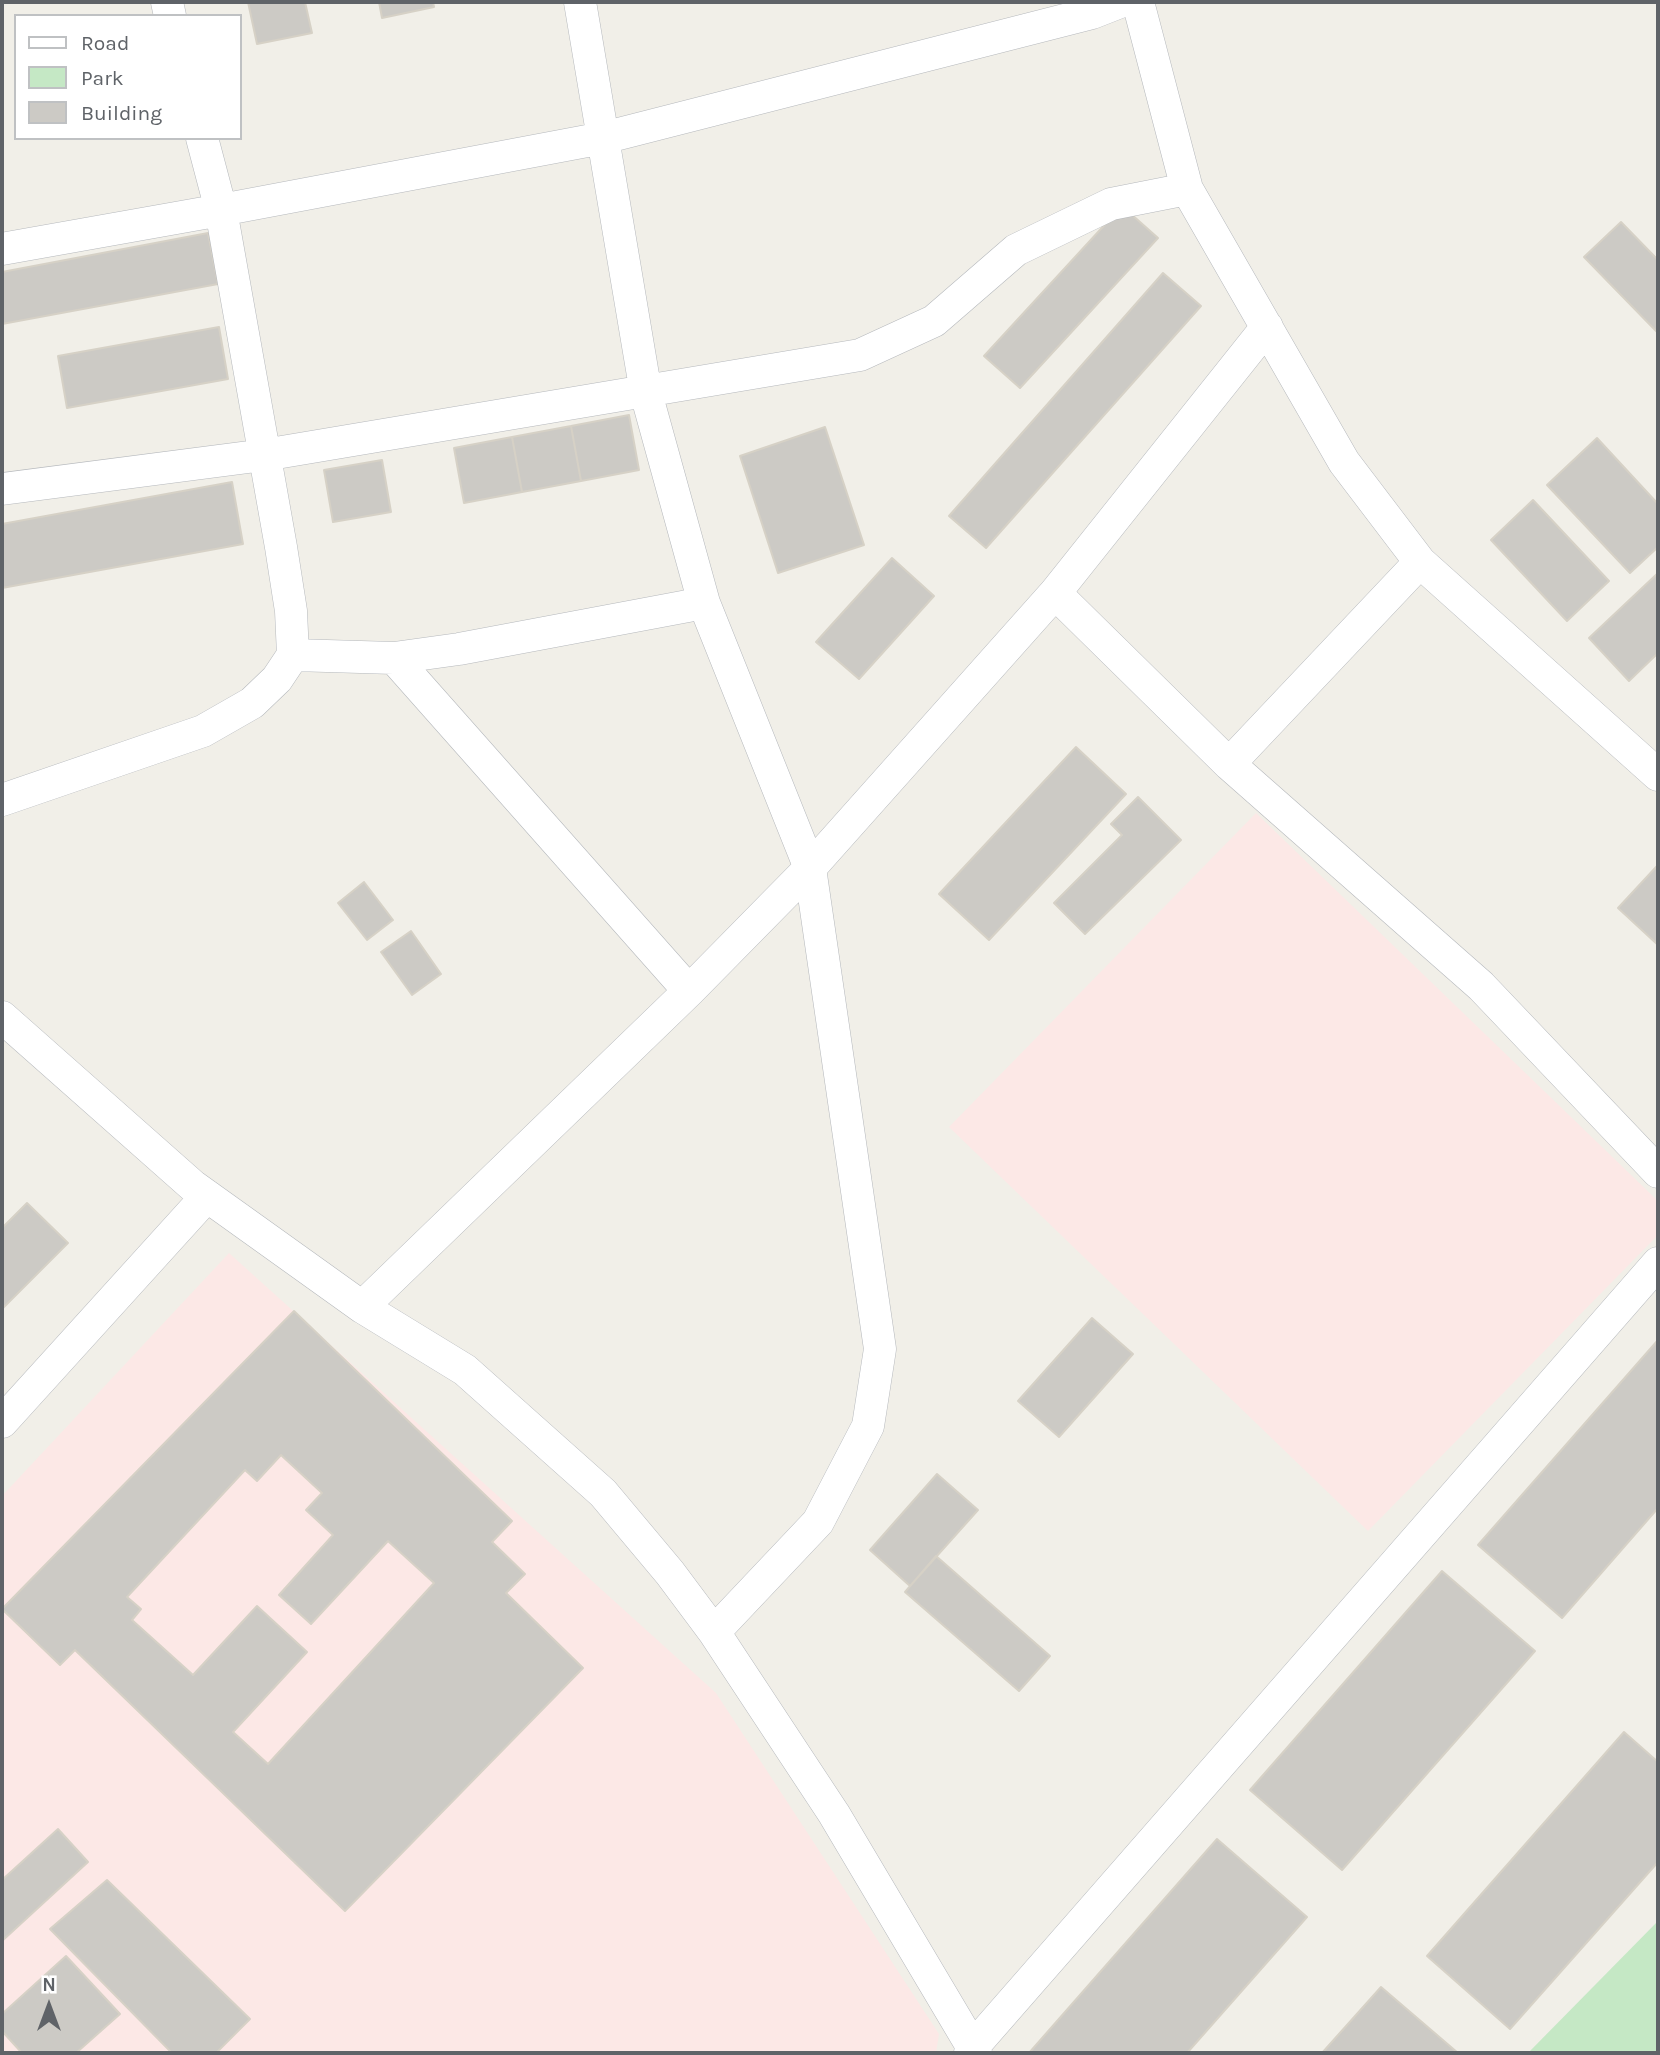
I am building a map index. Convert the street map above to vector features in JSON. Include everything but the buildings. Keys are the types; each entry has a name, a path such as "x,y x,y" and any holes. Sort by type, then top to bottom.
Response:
{"street":[{"path":"580,2 646,393 704,603 810,868 880,1349 868,1426 818,1522 715,1632"},
{"path":"2,249 222,211 603,138 1092,13 1120,2"},
{"path":"1138,2 1187,189 1344,462 1420,562 1658,775"},
{"path":"2,800 203,731 252,704 277,679 293,654 289,598 222,211 203,140"},
{"path":"2,489 264,455 860,355 934,321 1016,250 1111,204 1187,189"},
{"path":"362,1307 689,991 810,868 1055,593 1267,327"},
{"path":"1229,764 1420,562"},
{"path":"1055,593 1229,764 1481,986 1658,1172"},
{"path":"293,654 394,658 460,649 704,603"},
{"path":"394,658 689,991"},
{"path":"2,1017 207,1196 362,1307 465,1370 603,1493 715,1632 834,1814 973,2051 1658,1263"},
{"path":"2,1422 207,1196"}],"shaded area":[{"path":"1256,813 1658,1201 1658,1235 1368,1531 949,1127"},
{"path":"229,1253 716,1693 939,2034 936,2053 2,2053 2,1496"}],"green space":[{"path":"1658,1921 1658,2053 1528,2053"}]}
